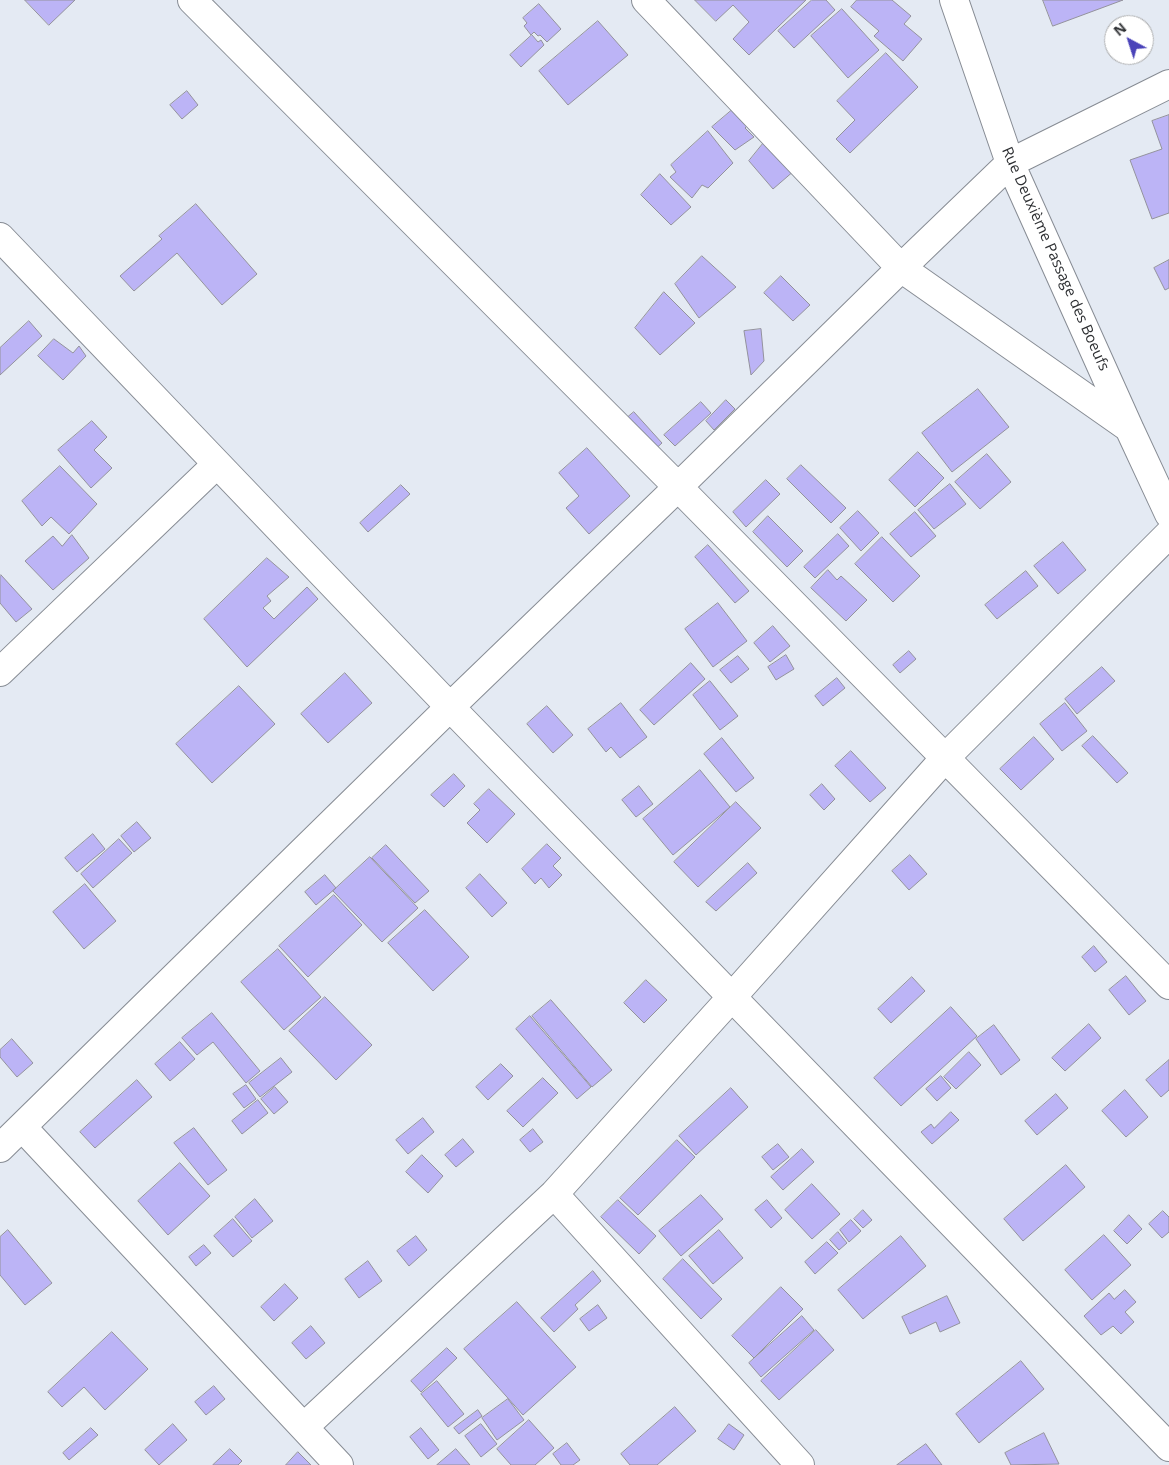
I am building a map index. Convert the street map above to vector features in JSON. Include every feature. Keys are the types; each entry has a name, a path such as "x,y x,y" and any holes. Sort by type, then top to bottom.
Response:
{"street":[{"path":"192,0 1169,984"},
{"path":"646,0 901,268 1129,428"},
{"name":"Rue Deuxième Passage des Boeufs","path":"954,0 1010,163 1169,514"},
{"path":"0,1148 450,707 678,488 1010,163 1169,84"},
{"path":"0,238 731,998 1169,1447"},
{"path":"1,669 217,464"},
{"path":"304,1426 554,1194 945,758 1169,534"},
{"path":"22,1127 339,1465"},
{"path":"554,1194 800,1465"}],"building":[{"path":"25,0 75,0 49,25"},
{"path":"695,0 806,0 749,55 733,39 749,22 733,5 716,21"},
{"path":"812,0 826,0 835,10 794,48 778,31"},
{"path":"857,0 892,0 911,16 904,24 922,39 903,61 874,36 879,31 851,7"},
{"path":"1043,0 1123,0 1053,26"},
{"path":"539,4 561,29 547,42 534,32 531,35 524,26 527,23 523,18"},
{"path":"842,9 879,50 848,78 811,36"},
{"path":"598,21 628,55 568,105 539,71"},
{"path":"532,35 538,42 541,40 544,45 521,67 510,55"},
{"path":"886,53 918,87 850,153 836,139 855,120 837,101"},
{"path":"187,91 198,105 182,119 170,105"},
{"path":"738,105 754,119 745,128 754,137 735,150 712,127"},
{"path":"1169,115 1169,213 1152,219 1130,160 1162,149 1152,121"},
{"path":"708,131 733,163 708,188 702,185 692,198 670,177 676,172 671,165"},
{"path":"766,140 795,170 773,189 749,161"},
{"path":"660,174 691,207 671,225 641,195"},
{"path":"196,204 257,274 222,305 177,253 134,291 120,276 162,239 159,236"},
{"path":"702,256 736,287 699,318 675,284"},
{"path":"1169,260 1169,288 1165,290 1154,268"},
{"path":"781,276 810,305 793,321 764,293"},
{"path":"664,292 695,323 660,355 635,328"},
{"path":"29,321 42,336 0,375 0,348"},
{"path":"761,329 764,361 751,375 744,331"},
{"path":"54,339 73,353 79,346 86,356 63,380 38,356"},
{"path":"978,389 1009,427 952,472 922,433"},
{"path":"726,400 735,409 714,430 706,421"},
{"path":"701,402 711,413 675,446 664,435"},
{"path":"634,412 662,443 650,454 622,422"},
{"path":"92,421 107,437 94,450 112,468 91,488 58,450"},
{"path":"587,448 630,496 589,534 566,508 579,496 559,473"},
{"path":"918,452 944,478 915,507 889,480"},
{"path":"987,454 1011,482 980,509 955,482"},
{"path":"801,465 846,508 831,523 787,479"},
{"path":"60,466 97,504 69,534 51,517 42,526 22,501"},
{"path":"766,480 780,494 746,527 733,512"},
{"path":"950,484 966,504 934,529 918,510"},
{"path":"401,485 410,494 368,532 360,523"},
{"path":"858,511 879,533 861,551 840,528"},
{"path":"915,512 936,536 911,557 890,534"},
{"path":"768,516 803,551 787,567 753,532"},
{"path":"838,534 849,546 815,578 804,567"},
{"path":"72,535 89,558 53,590 25,561 53,536 62,546"},
{"path":"882,537 920,576 893,602 855,564"},
{"path":"1063,542 1086,570 1058,594 1034,566"},
{"path":"708,545 749,591 735,603 695,557"},
{"path":"267,558 289,577 267,596 271,601 263,608 274,619 307,587 318,599 247,667 204,619"},
{"path":"828,570 837,580 841,576 867,600 846,621 811,588"},
{"path":"1026,571 1038,586 997,619 985,605"},
{"path":"1,575 32,609 16,622 0,603"},
{"path":"718,603 747,641 713,667 685,629"},
{"path":"773,626 790,646 770,662 754,643"},
{"path":"909,651 916,659 900,673 893,665"},
{"path":"786,655 794,669 776,680 768,667"},
{"path":"738,656 749,669 731,683 720,670"},
{"path":"691,663 705,679 654,725 640,710"},
{"path":"1102,667 1115,681 1077,714 1065,699"},
{"path":"345,673 372,703 328,743 301,714"},
{"path":"837,678 845,688 823,706 815,696"},
{"path":"710,681 738,716 720,730 693,695"},
{"path":"239,686 275,724 212,783 176,744"},
{"path":"621,703 647,737 620,758 611,747 606,752 588,729"},
{"path":"1065,703 1087,731 1062,751 1040,724"},
{"path":"547,706 573,735 553,753 527,724"},
{"path":"1093,736 1128,773 1117,783 1082,746"},
{"path":"1034,737 1054,759 1021,790 1000,769"},
{"path":"722,738 754,778 736,792 704,754"},
{"path":"851,751 886,788 870,802 835,766"},
{"path":"700,770 730,807 673,855 643,819"},
{"path":"454,774 465,786 444,807 431,795"},
{"path":"822,784 835,799 824,810 810,795"},
{"path":"639,786 653,804 636,817 622,800"},
{"path":"489,789 515,814 487,843 467,823 480,810 474,804"},
{"path":"736,802 761,828 698,887 674,862"},
{"path":"137,822 151,838 134,852 121,836"},
{"path":"93,834 105,849 77,872 65,858"},
{"path":"119,839 132,853 93,888 81,874"},
{"path":"547,844 561,858 553,866 562,875 549,888 541,878 535,884 522,869"},
{"path":"386,845 429,891 415,903 372,858"},
{"path":"910,855 927,874 909,890 892,871"},
{"path":"370,857 418,908 382,942 333,891"},
{"path":"748,863 757,873 716,911 706,902"},
{"path":"480,874 507,903 492,917 466,888"},
{"path":"325,875 336,888 316,905 305,892"},
{"path":"85,884 116,921 84,949 53,912"},
{"path":"334,895 362,925 308,977 279,946"},
{"path":"425,910 469,957 433,991 388,943"},
{"path":"1094,946 1107,962 1095,972 1082,957"},
{"path":"278,949 321,997 284,1030 241,982"},
{"path":"1126,976 1146,1001 1129,1015 1109,990"},
{"path":"912,977 925,991 891,1023 878,1009"},
{"path":"646,980 667,1000 644,1023 624,1003"},
{"path":"325,997 372,1045 336,1080 289,1031"},
{"path":"551,1000 612,1070 592,1087 532,1016"},
{"path":"951,1007 977,1036 901,1106 874,1078"},
{"path":"212,1013 260,1071 246,1083 213,1042 197,1055 182,1038"},
{"path":"530,1016 591,1087 577,1099 516,1029"},
{"path":"1089,1024 1101,1038 1065,1071 1052,1058"},
{"path":"994,1025 1020,1060 1001,1075 976,1039"},
{"path":"12,1039 33,1063 17,1077 0,1057 0,1050"},
{"path":"180,1042 195,1059 170,1081 155,1064"},
{"path":"969,1052 981,1065 956,1089 944,1077"},
{"path":"281,1058 292,1072 260,1097 249,1083"},
{"path":"1169,1060 1169,1090 1161,1097 1146,1080"},
{"path":"501,1064 513,1076 488,1100 476,1087"},
{"path":"941,1076 951,1088 937,1101 926,1089"},
{"path":"543,1078 558,1093 523,1127 507,1111"},
{"path":"137,1080 152,1097 95,1148 80,1132"},
{"path":"246,1085 256,1099 244,1108 233,1094"},
{"path":"275,1087 288,1102 274,1114 261,1099"},
{"path":"731,1088 748,1107 696,1155 679,1136"},
{"path":"1125,1090 1148,1117 1126,1137 1102,1111"},
{"path":"1056,1094 1068,1108 1037,1135 1025,1121"},
{"path":"258,1100 268,1113 242,1134 232,1121"},
{"path":"951,1112 959,1120 932,1144 921,1132 931,1124 934,1128"},
{"path":"423,1118 434,1132 408,1154 396,1140"},
{"path":"194,1128 227,1170 208,1185 174,1143"},
{"path":"533,1129 543,1142 530,1152 520,1140"},
{"path":"463,1139 474,1152 456,1167 445,1155"},
{"path":"677,1140 695,1157 638,1215 620,1198"},
{"path":"778,1144 789,1157 773,1170 762,1157"},
{"path":"802,1149 814,1162 783,1190 771,1177"},
{"path":"422,1155 443,1176 428,1193 406,1172"},
{"path":"180,1163 210,1196 168,1235 138,1201"},
{"path":"1066,1165 1085,1187 1023,1241 1004,1219"},
{"path":"812,1184 840,1214 812,1239 785,1210"},
{"path":"701,1195 723,1219 681,1256 659,1231"},
{"path":"255,1199 273,1221 252,1238 235,1217"},
{"path":"618,1200 656,1236 639,1254 601,1217"},
{"path":"767,1200 782,1218 771,1228 755,1210"},
{"path":"863,1210 872,1220 863,1228 854,1219"},
{"path":"1163,1211 1169,1217 1169,1232 1162,1238 1149,1224"},
{"path":"1129,1215 1142,1229 1127,1244 1114,1231"},
{"path":"233,1219 252,1241 233,1257 214,1236"},
{"path":"851,1220 861,1231 849,1242 840,1230"},
{"path":"8,1230 52,1283 25,1305 0,1275 0,1237"},
{"path":"719,1230 743,1258 713,1284 689,1256"},
{"path":"838,1232 847,1243 839,1250 830,1240"},
{"path":"1104,1235 1131,1265 1092,1300 1065,1270"},
{"path":"416,1236 427,1250 409,1266 397,1251"},
{"path":"901,1236 926,1266 863,1319 838,1290"},
{"path":"827,1242 838,1253 815,1274 805,1262"},
{"path":"204,1245 211,1253 196,1266 189,1257"},
{"path":"683,1259 722,1299 701,1319 663,1279"},
{"path":"368,1261 382,1281 359,1298 345,1279"},
{"path":"593,1271 601,1281 575,1305 578,1309 554,1332 541,1318"},
{"path":"285,1284 298,1298 274,1321 261,1307"},
{"path":"781,1287 803,1309 754,1358 732,1336"},
{"path":"1125,1290 1136,1302 1125,1312 1134,1322 1121,1334 1113,1326 1101,1335 1084,1316 1109,1293 1114,1299"},
{"path":"947,1296 960,1323 940,1332 936,1322 910,1334 902,1317"},
{"path":"517,1302 576,1367 523,1415 464,1349"},
{"path":"598,1305 607,1318 589,1331 580,1319"},
{"path":"802,1316 814,1330 761,1377 749,1363"},
{"path":"311,1326 325,1343 306,1359 292,1343"},
{"path":"816,1330 834,1350 779,1400 761,1381"},
{"path":"112,1332 148,1369 105,1410 84,1387 62,1407 48,1392"},
{"path":"447,1348 457,1358 421,1392 411,1381"},
{"path":"1021,1361 1044,1389 979,1443 956,1414"},
{"path":"437,1381 464,1414 448,1427 421,1394"},
{"path":"214,1386 225,1399 206,1415 195,1402"},
{"path":"508,1399 524,1420 497,1440 482,1418"},
{"path":"675,1407 696,1431 657,1465 630,1465 621,1454"},
{"path":"478,1410 482,1416 459,1434 454,1428"},
{"path":"529,1420 554,1448 535,1465 511,1465 497,1449"},
{"path":"173,1424 187,1440 159,1465 145,1450"},
{"path":"481,1424 497,1444 481,1457 465,1436"},
{"path":"729,1424 744,1435 734,1450 718,1439"},
{"path":"91,1428 98,1435 69,1460 63,1453"},
{"path":"421,1428 439,1450 428,1459 410,1437"},
{"path":"1044,1433 1059,1464 1011,1465 1005,1453"},
{"path":"567,1443 580,1460 573,1465 561,1465 553,1454"},
{"path":"926,1444 942,1465 897,1465"},
{"path":"230,1449 242,1461 238,1465 213,1465"},
{"path":"456,1449 470,1465 437,1465"},
{"path":"298,1452 311,1465 286,1465"}]}
